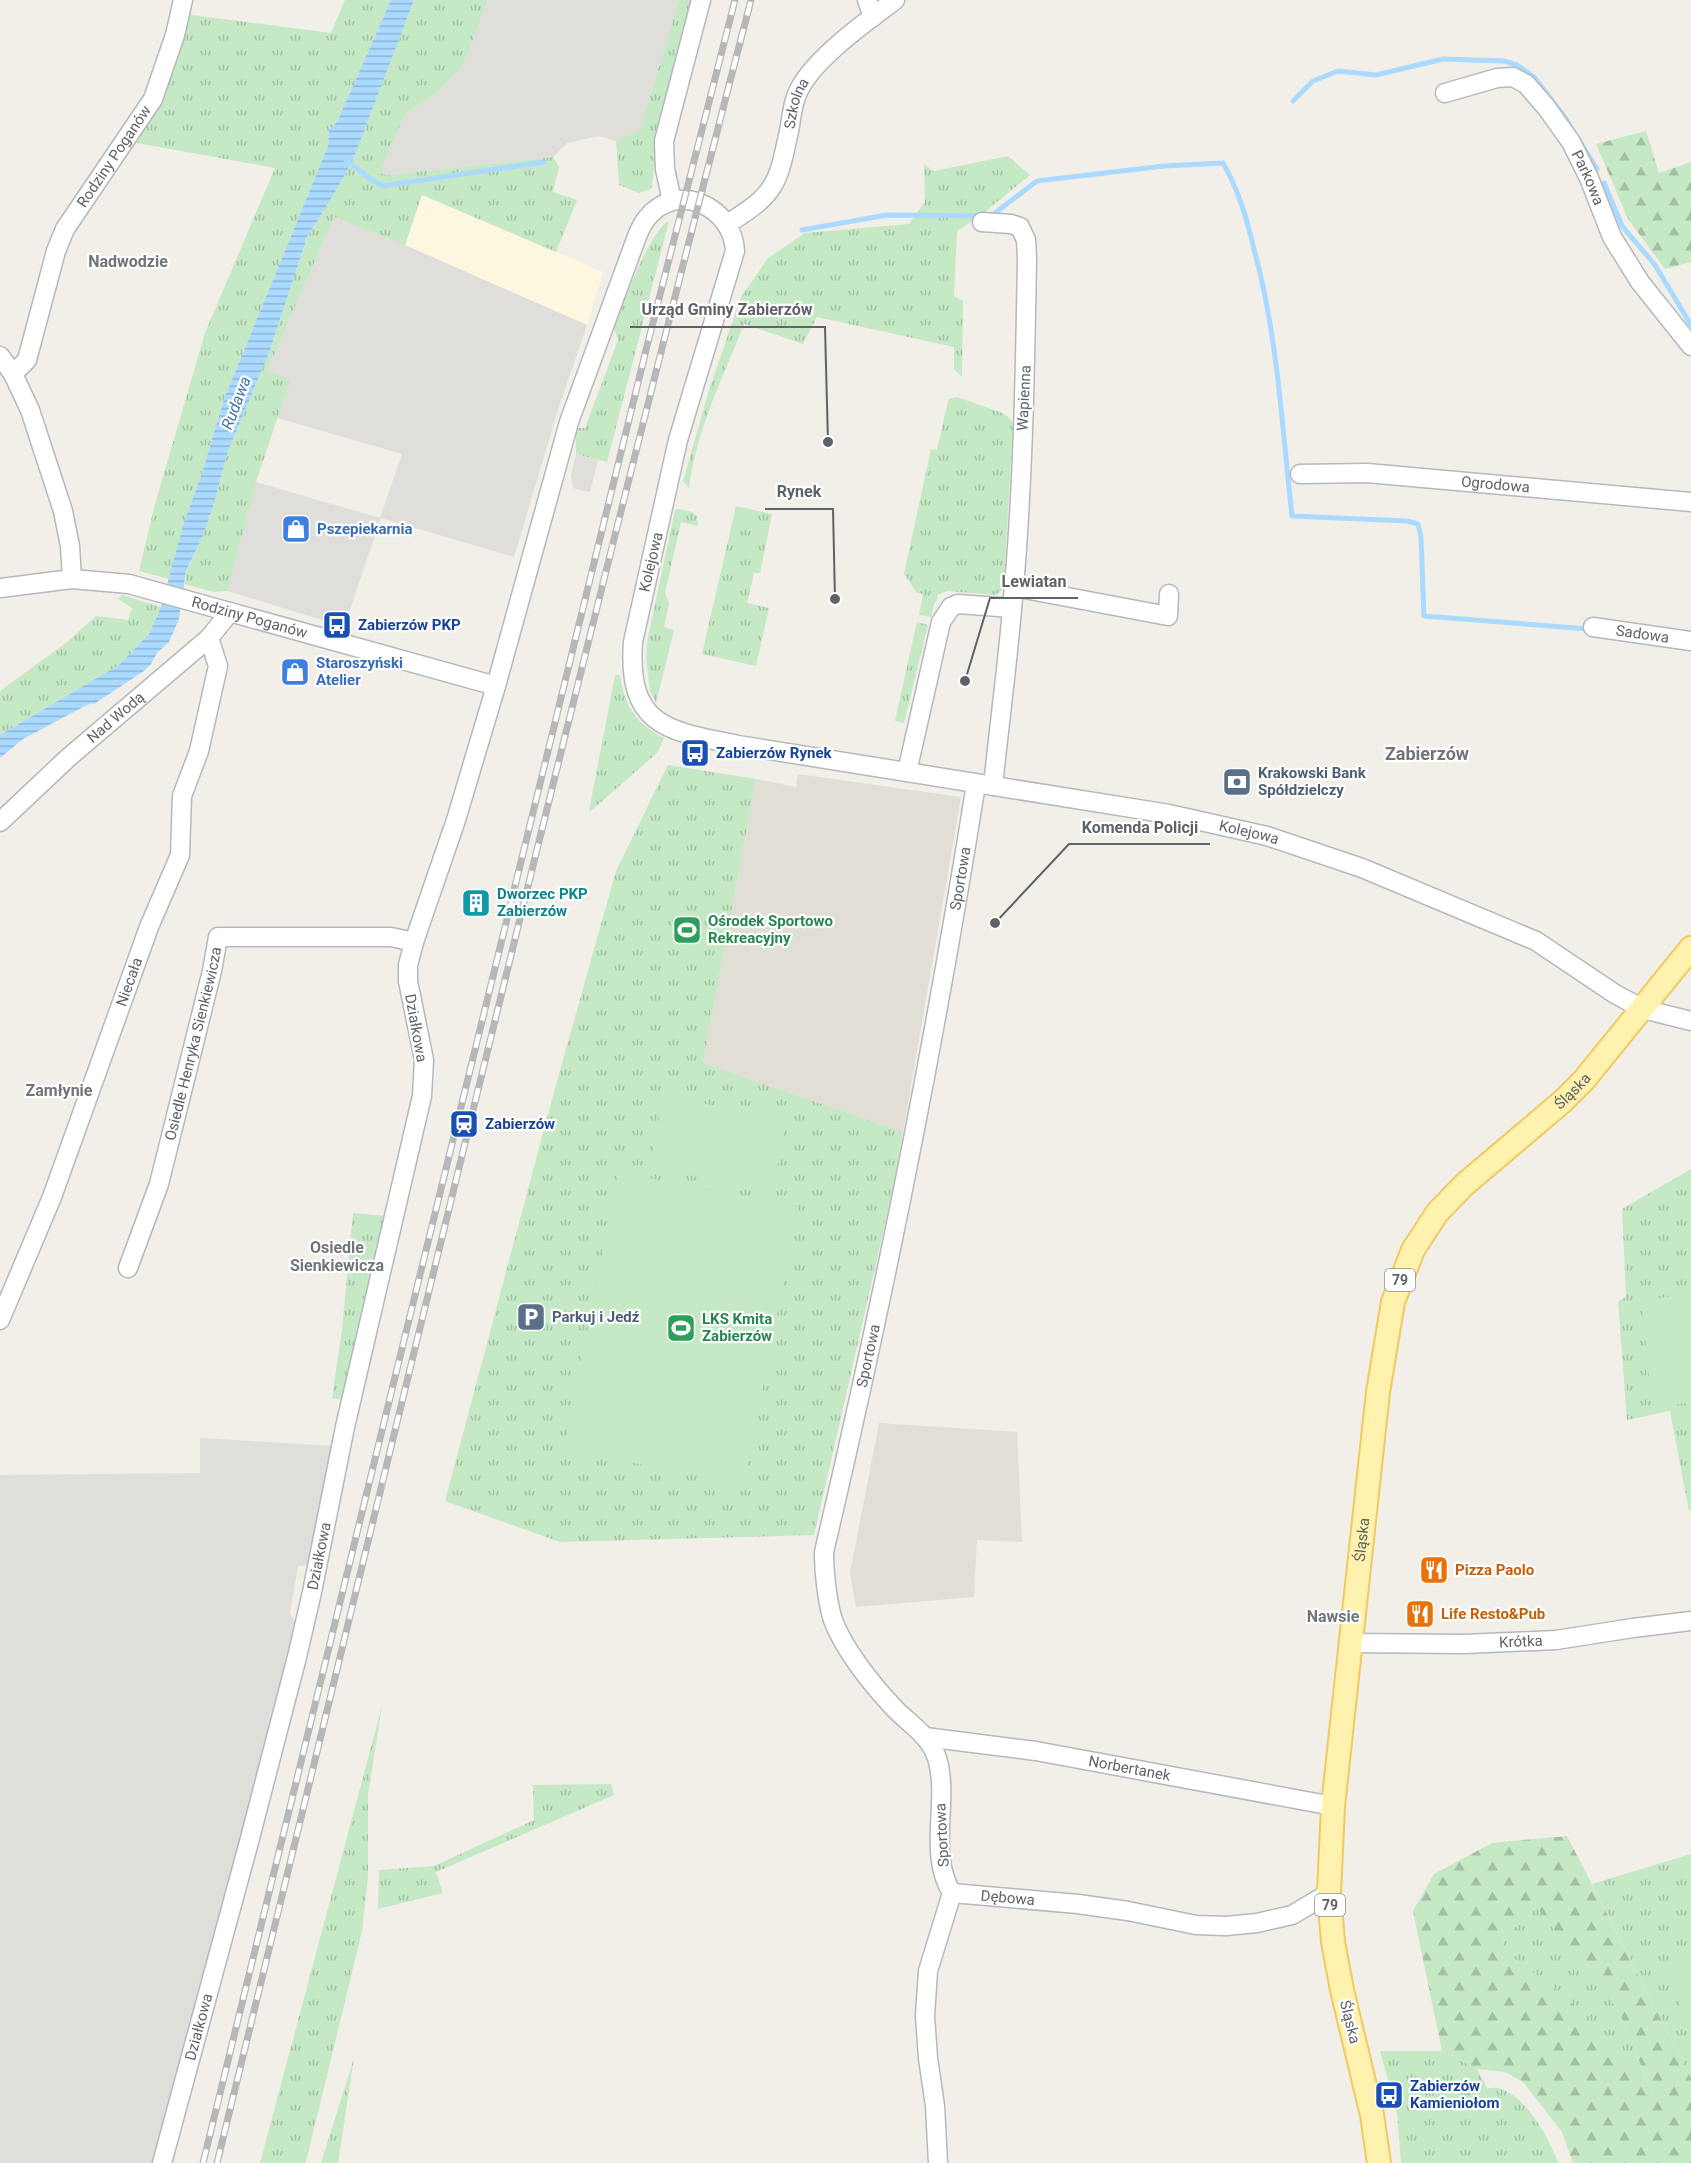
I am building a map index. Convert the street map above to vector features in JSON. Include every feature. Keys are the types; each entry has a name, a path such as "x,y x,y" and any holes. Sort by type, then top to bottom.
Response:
{"main road":[{"name":"79","path":"1643,1009 1691,948"},
{"name":"Śląska","path":"1379,2163 1370,2105 1337,1961 1329,1893 1333,1806 1350,1643 1378,1392 1393,1302 1405,1267 1420,1238 1437,1214 1464,1185 1563,1101 1599,1063 1643,1009"}],"street":[{"name":"Rodziny Poganów","path":"13,374 27,360 65,229 153,99 170,52 183,0"},
{"path":"672,201 665,169 664,141 701,0"},
{"name":"Szkolna","path":"727,224 762,200 774,186 780,173 796,95 802,85 854,31 870,9 895,0"},
{"name":"Parkowa","path":"1445,93 1497,78 1513,77 1526,84 1571,142 1589,178 1612,237 1640,282 1691,346"},
{"path":"414,942 456,820 561,449 592,358 641,228 652,212 672,201 690,200 710,207 727,224"},
{"name":"Wapienna","path":"982,222 1011,224 1020,227 1026,240 1026,373 1014,587 985,785"},
{"name":"Kolejowa","path":"727,224 734,244 733,261 678,440 635,631 632,663 636,692 652,716 664,726 681,733 1168,814 1267,837 1352,864 1536,941 1615,994 1643,1009 1691,1021"},
{"path":"0,356 13,374 30,410 63,510 70,546 72,579"},
{"name":"Ogrodowa","path":"1300,474 1367,473 1691,502"},
{"name":"Rodziny Poganów","path":"0,588 72,579 129,584 495,686"},
{"path":"1014,587 1168,616 1169,594"},
{"path":"907,772 942,622 951,608 958,604 1012,608"},
{"name":"Nad Wodą","path":"0,822 69,757 209,638 230,612"},
{"name":"Sadowa","path":"1593,627 1691,641"},
{"name":"Niecała","path":"0,1320 52,1197 149,927 180,855 182,796 199,751 218,666 209,638"},
{"name":"Sportowa","path":"952,1893 945,1881 939,1840 940,1784 937,1758 925,1737 896,1709 853,1658 833,1619 824,1568 824,1552 910,1160 950,940 985,785"},
{"name":"Osiedle Henryka Sienkiewicza","path":"128,1268 159,1184 209,983 218,937 391,938 414,942"},
{"name":"Działkowa","path":"162,2163 297,1658 345,1427 422,1096 424,1060 408,981 408,964 414,942"},
{"name":"Krótka","path":"1350,1643 1465,1644 1556,1640 1691,1621"},
{"name":"Norbertanek","path":"925,1737 1036,1751 1333,1806"},
{"path":"938,2163 935,2106 925,2016 928,1971 952,1893"},
{"name":"Dębowa","path":"952,1893 1078,1904 1128,1911 1196,1925 1226,1926 1257,1923 1292,1914 1329,1893"}],"shaded area":[{"path":"488,0 679,0 640,130 616,141 599,136 567,143 553,157 387,175 380,173 405,114 437,93 463,65"},
{"path":"421,194 603,272 587,325 405,245"},
{"path":"334,217 405,245 587,325 558,410 514,557 381,518 344,627 228,591 256,482 380,518 402,454 274,417 267,371"},
{"path":"576,454 598,460 590,492 573,488 571,476"},
{"path":"798,774 961,797 903,1132 703,1063 756,779 796,787"},
{"path":"879,1423 1017,1432 1022,1542 977,1540 974,1597 856,1607 850,1573"},
{"path":"200,1438 336,1446 313,1564 298,1566 290,1614 301,1630 157,2163 0,2163 0,1475 200,1473"}],"green space":[{"path":"345,0 391,0 337,122 329,130 328,146 224,399 202,473 184,522 169,579 139,571 155,504 205,333 275,168 137,143 162,94 184,14 331,33"},
{"path":"414,0 488,0 463,65 437,93 405,114 380,173 387,175 553,157 559,167 553,192 577,200 556,252 422,195 405,245 334,217 267,371 290,381 256,482 228,591 214,592 185,584 186,572 213,507 228,451 269,353 307,237 353,160"},
{"path":"679,0 692,0 655,147 656,163 651,189 639,193 619,185 616,141 640,130"},
{"path":"1646,131 1659,173 1691,162 1691,262 1665,269 1628,219 1596,144"},
{"path":"1008,156 1030,175 980,216 957,231 954,296 963,301 962,377 954,369 954,347 817,317 803,344 744,324 704,425 689,488 683,481 709,390 741,297 768,258 805,233 909,224 925,202 924,164 934,171"},
{"path":"669,221 607,462 576,454 576,428 585,428 618,340 614,328 623,304 645,253 662,227"},
{"path":"957,397 1000,412 1013,423 1004,583 1003,589 996,595 947,591 937,595 938,599 934,604 931,617 919,615 923,594 917,593 904,574 931,449 937,450 949,399"},
{"path":"736,506 772,514 760,573 754,573 747,603 769,608 756,666 702,654"},
{"path":"680,509 697,516 698,526 681,522 665,593 669,603 664,627 674,630 656,703 650,691 646,659 647,642 675,510"},
{"path":"122,595 161,607 149,634 119,665 0,735 0,691 67,642 96,616 128,620 132,608 118,599"},
{"path":"917,622 928,625 904,723 895,721"},
{"path":"615,675 620,675 628,705 633,713 646,726 664,738 657,753 589,811"},
{"path":"668,765 756,779 703,1063 903,1132 893,1189 814,1535 560,1542 445,1501 554,1092 616,871"},
{"path":"663,1096 787,1119 773,1191 650,1168"},
{"path":"1691,1169 1691,1510 1689,1511 1670,1411 1627,1420 1618,1301 1626,1297 1622,1209"},
{"name":"LKS Kmita Zabierzów","path":"618,1172 798,1207 744,1485 564,1449"},
{"path":"353,1213 386,1216 345,1401 332,1398 342,1329"},
{"path":"1691,1292 1691,1402 1653,1409 1641,1302"},
{"path":"382,1706 368,1795 368,1876 362,1931 308,2154 305,2163 260,2163"},
{"path":"611,1784 614,1795 436,1872 443,1893 378,1909 379,1870 434,1866 534,1820 533,1785"},
{"path":"1567,1836 1691,2078 1691,2163 1573,2163 1562,2132 1523,2082 1505,2072 1477,2069 1442,2051 1413,1911 1434,1874 1492,1843","holes":["1536,1907 1619,2011 1653,2095 1615,2048 1564,1995 1505,1952 1503,1939 1506,1932 1525,1921"]},
{"path":"1691,1854 1691,2078 1592,1884"},
{"path":"1536,1907 1619,2011 1654,2098 1615,2048 1564,1995 1505,1952 1503,1939 1506,1932 1525,1921"},
{"path":"1691,1958 1691,2032 1663,1967"},
{"path":"1380,2051 1442,2051 1477,2069 1487,2088 1499,2088 1511,2094 1528,2110 1543,2131 1558,2163 1401,2163 1397,2113"},
{"path":"354,2058 338,2163 321,2163"}],"water":[{"name":"Rudawa","path":"391,0 414,0 353,160 307,237 269,353 228,451 213,507 186,571 179,619 169,642 157,653 144,671 94,704 85,706 23,739 0,758 0,735 119,665 149,634 161,607 184,522 202,473 224,399 328,146 329,130 337,122"}],"waterway":[{"path":"1293,101 1313,81 1338,71 1376,75 1443,59 1504,61 1517,65 1534,77 1564,116 1597,169"},
{"path":"346,160 383,186 544,162"},
{"path":"991,216 1037,181 1164,166 1223,163 1242,207 1263,285 1274,351 1292,516 1407,521 1418,524 1421,537 1424,616 1588,629"},
{"path":"1604,183 1622,226 1655,265 1691,325"},
{"path":"802,230 887,215 981,216"}],"railway":[{"path":"203,2163 647,346 735,0"},
{"path":"217,2163 547,810 751,0"}],"place":[{"name":"Urząd Gminy Zabierzów","path":"828,442"},
{"name":"Pszepiekarnia","path":"296,529"},
{"name":"Rynek","path":"835,599"},
{"name":"Zabierzów PKP","path":"337,625"},
{"name":"Staroszyński Atelier","path":"295,672"},
{"name":"Lewiatan","path":"965,681"},
{"name":"Zabierzów Rynek","path":"695,753"},
{"name":"Krakowski Bank Spółdzielczy","path":"1237,782"},
{"name":"Dworzec PKP Zabierzów","path":"476,903"},
{"name":"Komenda Policji","path":"995,923"},
{"name":"Ośrodek Sportowo Rekreacyjny","path":"687,930"},
{"name":"Zabierzów","path":"464,1124"},
{"name":"Parkuj i Jedź","path":"531,1317"},
{"name":"LKS Kmita Zabierzów","path":"681,1328"},
{"name":"Pizza Paolo","path":"1434,1570"},
{"name":"Life Resto&Pub","path":"1420,1614"},
{"name":"Zabierzów Kamieniołom","path":"1389,2095"}],"district":[{"name":"Nadwodzie","path":"128,261"},
{"name":"Zabierzów","path":"1427,753"},
{"name":"Zamłynie","path":"59,1090"},
{"name":"Osiedle Sienkiewicza","path":"337,1256"},
{"name":"Nawsie","path":"1333,1616"}]}
